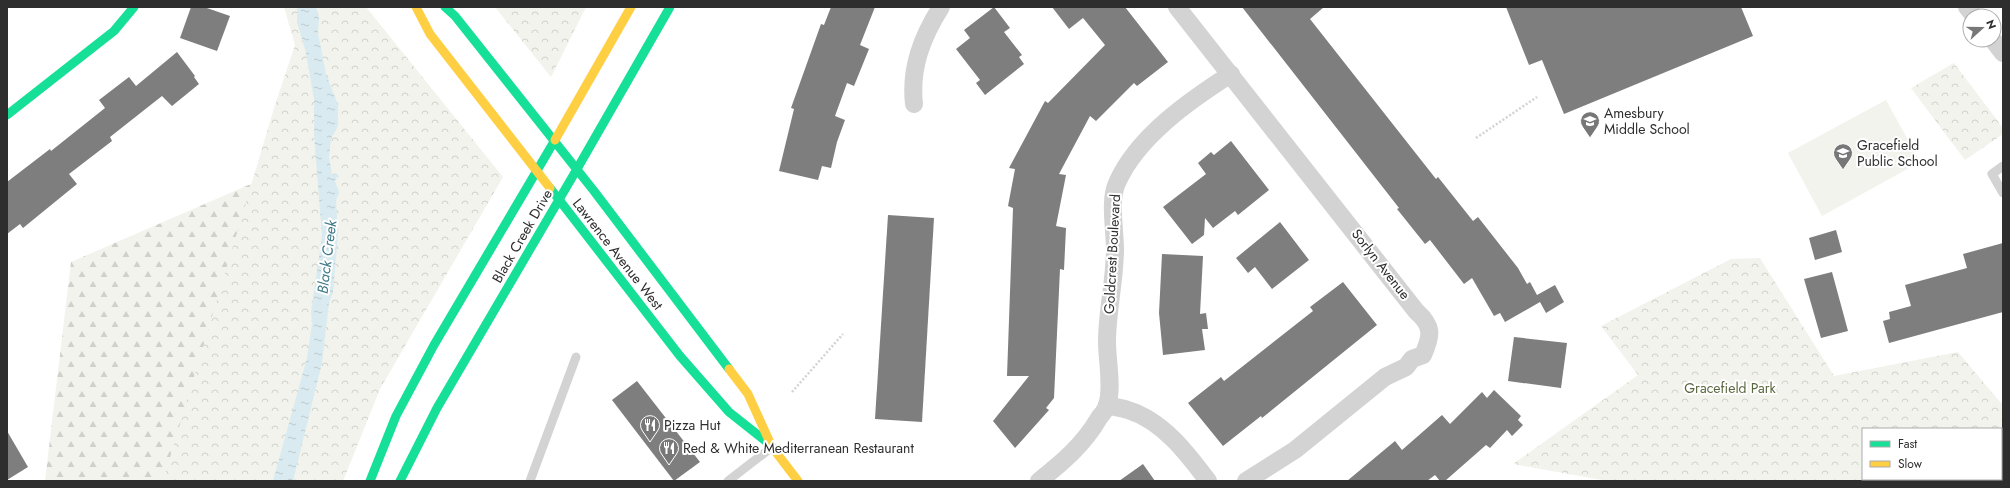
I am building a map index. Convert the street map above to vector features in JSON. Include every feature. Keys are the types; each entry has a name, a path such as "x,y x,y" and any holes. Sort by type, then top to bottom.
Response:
{"main road":[{"path":"7,115 114,30 134,7"},
{"name":"Lawrence Avenue West","path":"416,7 430,34 680,356 729,412 772,447"},
{"name":"Lawrence Avenue West","path":"445,7 455,16 555,140 748,394 772,447 798,481"},
{"name":"Black Creek Drive","path":"370,481 403,403 434,345 537,171 631,7"},
{"name":"Black Creek Drive","path":"400,481 437,408 559,201 670,7"}],"street":[{"path":"914,104 913,83 917,58 925,34 941,7"},
{"name":"Sorlyn Avenue","path":"1177,7 1416,311 1426,320 1430,331 1430,340 1423,354 1412,359 1406,367 1385,378 1295,450 1246,481"},
{"name":"Goldcrest Boulevard","path":"1039,481 1068,457 1088,436 1107,405 1109,368 1107,343 1113,293 1115,249 1113,210 1116,184 1129,161 1158,129 1202,92 1231,74"},
{"path":"1107,405 1128,410 1170,434 1208,481"}],"lane":[{"path":"2003,166 1992,174 2003,193"},
{"path":"530,481 576,357"},
{"path":"728,481 772,447"}],"path":[{"path":"1476,138 1537,97"},
{"path":"792,392 844,334"}],"green space":[{"path":"284,7 366,7 503,177 380,389 343,481 163,481 275,105 295,45"},
{"path":"495,7 586,7 551,77"},
{"path":"1954,63 2003,128 2003,134 1965,160 1911,88"},
{"path":"1886,100 1920,162 1822,216 1788,153"},
{"path":"260,180 186,481 45,481 71,262"},
{"name":"Gracefield Park","path":"1760,258 1834,376 1958,352 2001,403 2003,402 2003,481 1608,481 1513,464 1638,375 1601,326 1731,259"}],"water":[{"name":"Black Creek","path":"297,7 316,7 319,18 318,33 326,74 338,105 338,126 331,139 329,157 332,174 334,175 336,173 338,176 335,181 339,192 336,201 338,234 333,292 329,303 322,363 293,481 273,481 307,358 312,324 311,312 322,236 314,135 314,99 306,53 297,22"}],"building":[{"path":"191,7 204,7 230,16 217,51 180,38"},
{"path":"831,7 875,7 860,45 869,49 854,86 847,83 835,116 845,120 837,142 831,168 822,166 818,180 779,171 794,109 791,108 821,24 824,25"},
{"path":"994,7 1010,28 1004,32 1022,55 1019,57 1024,64 985,95 976,83 980,80 956,49 970,38 964,30"},
{"path":"1052,7 1125,7 1168,62 1137,86 1134,83 1096,121 1090,116 1059,174 1066,175 1056,226 1066,228 1064,270 1060,269 1054,398 1046,408 1049,410 1015,448 993,421 1029,376 1007,376 1013,208 1008,206 1015,169 1009,168 1045,101 1048,103 1105,45 1083,18 1069,29"},
{"path":"1242,7 1324,7 1310,19 1436,179 1438,177 1473,221 1478,217 1518,268 1527,284 1530,282 1537,295 1555,285 1564,302 1546,313 1540,302 1505,322 1500,313 1494,316 1472,278 1464,284 1430,240 1425,244 1397,209 1399,208"},
{"path":"1506,7 1741,7 1753,36 1564,114 1542,60 1529,65"},
{"path":"177,52 195,76 194,77 199,84 172,106 162,96 110,137 112,141 69,174 77,184 23,228 20,224 7,234 7,182 50,149 51,151 105,108 99,100 129,77 136,86"},
{"path":"1231,141 1269,190 1238,215 1235,211 1213,228 1205,218 1204,235 1192,244 1163,207 1206,174 1198,163 1211,152 1214,155"},
{"path":"888,215 934,218 922,422 875,419"},
{"path":"1280,222 1309,260 1272,289 1255,267 1248,273 1236,258"},
{"path":"1836,230 1842,252 1815,260 1809,238"},
{"path":"2003,243 2003,312 1889,343 1883,321 1890,319 1889,312 1911,306 1905,285 1967,268 1963,254"},
{"path":"1162,254 1203,256 1200,314 1206,313 1208,329 1202,329 1205,350 1163,355 1159,313"},
{"path":"1832,272 1848,331 1821,338 1804,279"},
{"path":"1343,282 1377,325 1262,418 1261,416 1223,446 1188,403 1221,377 1224,381 1313,311 1310,307"},
{"path":"1514,337 1567,343 1561,388 1508,381"},
{"path":"637,381 700,462 674,481 612,400"},
{"path":"1494,390 1521,416 1518,420 1523,425 1512,436 1507,430 1490,448 1486,445 1445,481 1440,481 1435,475 1427,481 1347,481 1395,441 1402,450 1442,415 1450,424 1482,392 1487,398"},
{"path":"7,431 28,467 7,480"},
{"path":"1143,464 1155,481 1119,481"}],"traffic: fast":[{"path":"7,115 114,31 134,7"},
{"path":"445,7 455,16 594,191 729,369"},
{"path":"577,169 670,7"},
{"path":"370,481 396,416 434,345 555,140"},
{"path":"400,481 437,408 577,169"},
{"path":"550,188 680,356 729,412 768,443"}],"traffic: slow":[{"path":"416,7 430,34 550,188"},
{"path":"555,140 631,7"},
{"path":"729,369 748,394 772,447 798,481"}],"place":[{"name":"Amesbury Middle School","path":"1590,138"},
{"name":"Gracefield Public School","path":"1843,170"},
{"name":"Pizza Hut","path":"650,442"},
{"name":"Red & White Mediterranean Restaurant","path":"669,465"}]}
